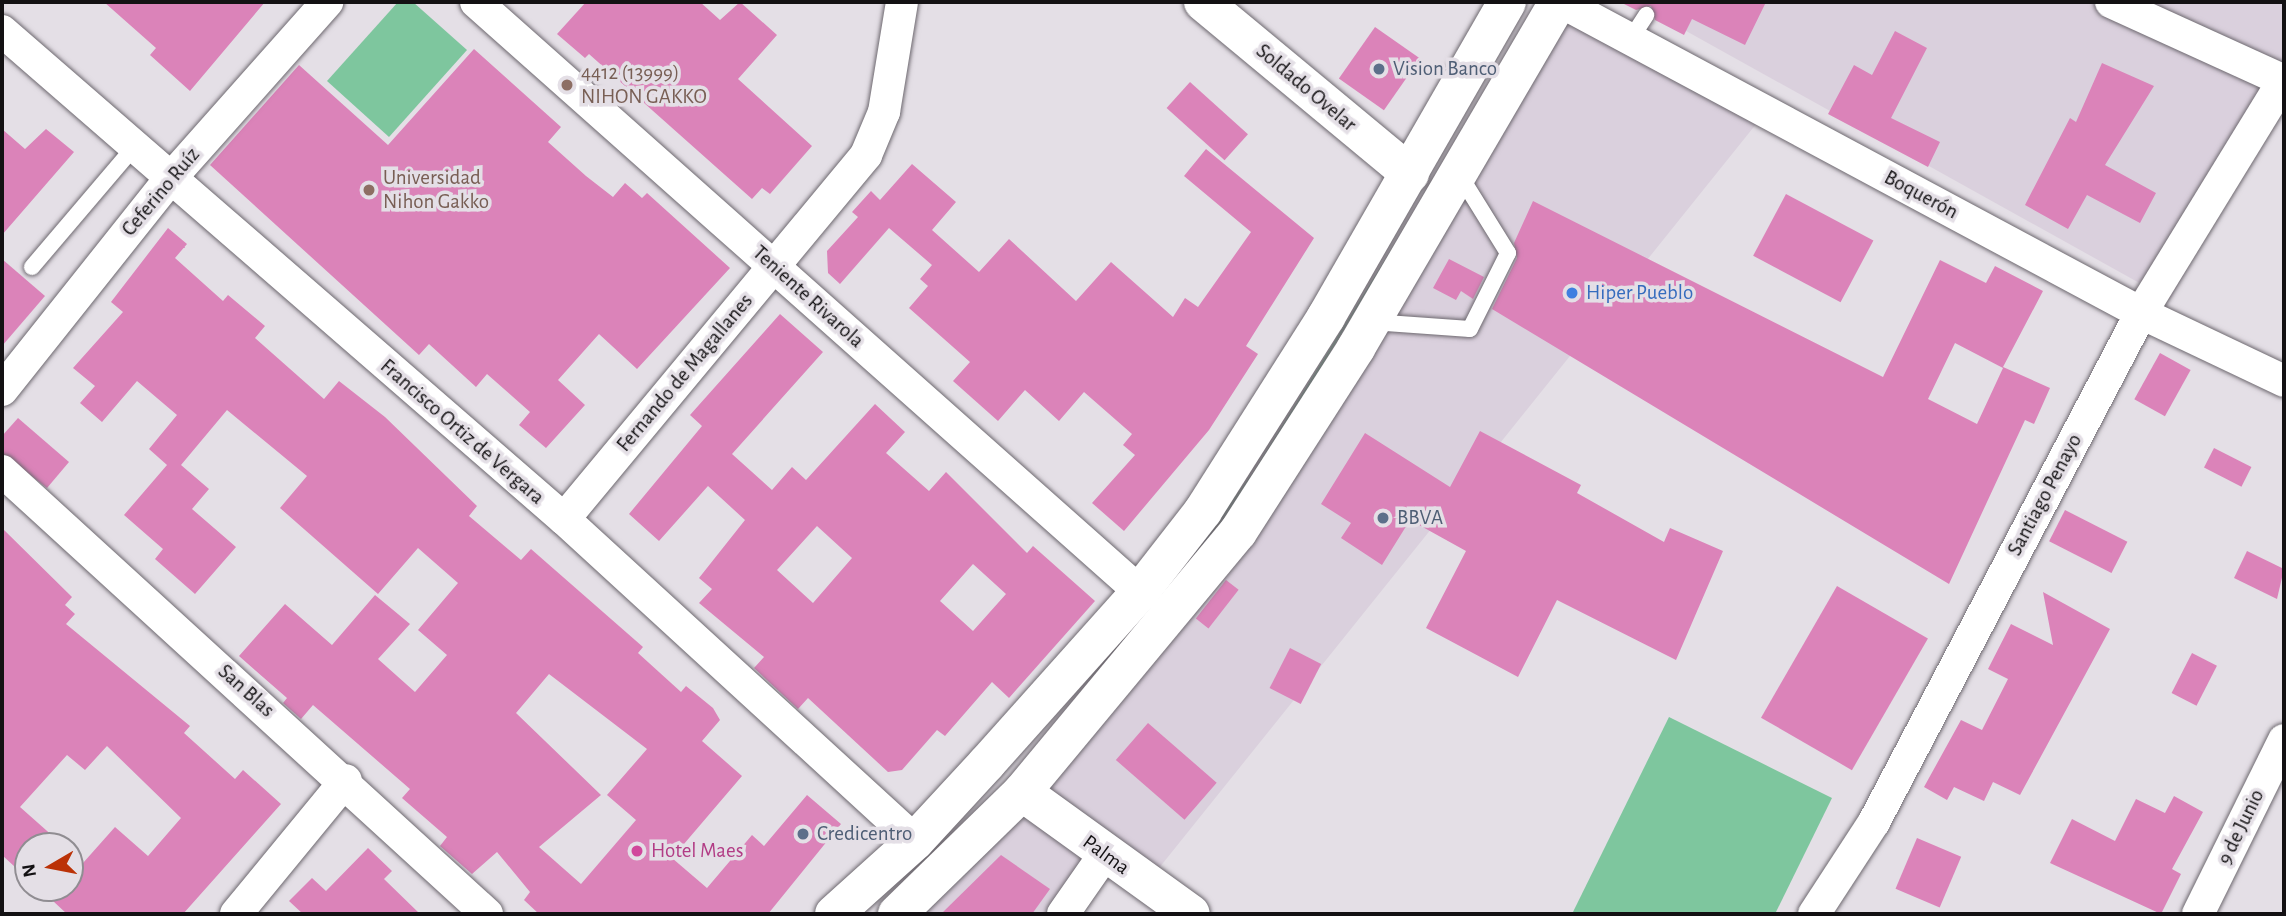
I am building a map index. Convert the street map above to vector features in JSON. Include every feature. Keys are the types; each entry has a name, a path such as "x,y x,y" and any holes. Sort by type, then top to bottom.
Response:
{"main road":[{"name":"Soldado Ovelar","path":"1203,2 1410,174 1451,188"},
{"path":"834,914 915,842 1140,592 1257,431 1410,174 1507,2"},
{"path":"897,914 1022,792 1238,532 1372,321 1559,2"},
{"name":"Palma","path":"1022,792 1104,855 1191,914"}],"street":[{"name":"Ceferino Ruíz","path":"2,390 170,179 327,2"},
{"name":"Teniente Rivarola","path":"476,2 1140,592"},
{"name":"Fernando de Magallanes","path":"564,519 866,156 884,111 902,2"},
{"name":"Boquerón","path":"1559,2 1638,27 2141,313 2284,382"},
{"path":"2110,2 2284,80"},
{"name":"Francisco Ortiz de Vergara","path":"2,31 564,519 915,842"},
{"name":"Santiago Penayo","path":"1814,914 1874,822 2141,313 2284,80"},
{"name":"San Blas","path":"2,471 346,780 487,914"},
{"name":"9 de Junio","path":"2198,914 2284,740"},
{"path":"236,914 346,780"},
{"path":"1063,914 1104,855"}],"lane":[{"path":"32,267 134,147"},
{"path":"1372,321 1470,328 1508,253 1451,188"}],"shaded area":[{"path":"1634,2 2284,2 2284,90 2170,300"},
{"path":"1566,22 1769,108 1147,883 1104,856 1063,914 908,914 1055,782 1246,550"}],"green space":[{"path":"398,2 413,2 467,50 389,137 327,81"},
{"path":"1406,226 1258,473 1165,598 1162,595 1254,471"},
{"path":"1669,717 1832,798 1775,914 1572,914"}],"building":[{"path":"104,2 265,2 190,91 150,55 156,48"},
{"path":"586,2 700,2 720,20 740,2 777,35 738,79 812,146 770,194 762,188 752,199 589,54 585,58 557,34"},
{"path":"1620,2 1766,2 1745,45 1692,19 1684,35 1655,20 1651,6 1636,10"},
{"name":"Vision Banco","path":"1375,27 1420,59 1384,110 1339,79"},
{"path":"1895,31 1927,48 1891,118 1940,142 1928,167 1828,114 1854,65 1872,75"},
{"path":"474,49 561,127 548,142 586,176 613,197 625,183 642,198 647,193 730,268 637,369 599,334 558,380 585,405 546,448 519,425 530,412 487,374 476,387 429,344 419,355 210,165 299,65 388,145"},
{"path":"2102,63 2154,86 2105,165 2156,193 2140,223 2087,195 2068,229 2025,205 2070,118 2076,122"},
{"path":"1190,82 1248,134 1225,160 1167,108"},
{"path":"2,129 25,149 46,129 74,152 2,235"},
{"path":"1206,149 1314,238 1246,346 1258,354 1209,430 1124,531 1092,503 1135,455 1123,445 1132,434 1084,392 1059,421 1025,390 998,421 953,381 970,362 909,308 928,286 920,279 932,265 889,228 840,284 828,273 827,251 858,217 852,212 871,191 880,200 912,164 956,202 932,230 979,272 1009,239 1076,301 1111,262 1173,317 1185,298 1198,307 1251,232 1184,176"},
{"path":"1786,194 1873,240 1841,302 1753,256"},
{"path":"1533,201 1883,377 1940,260 1986,283 1995,266 2043,291 2003,367 2050,388 2034,424 2025,420 1949,584 1492,309 1517,258 1514,243","holes":["1955,343 2003,368 1977,424 1928,399"]},
{"path":"168,228 187,244 175,258 223,301 228,295 265,326 255,338 324,399 339,381 385,417 477,506 469,516 521,560 531,549 643,647 638,653 681,692 686,686 713,708 720,720 702,741 742,776 672,858 707,888 752,835 764,846 807,795 841,824 768,914 539,914 524,900 530,892 497,852 472,874 440,846 447,837 402,798 410,789 313,705 301,719 283,703 287,698 239,656 285,604 332,645 375,595 410,624 378,659 415,692 447,655 418,630 458,583 418,548 378,594 280,508 307,476 227,410 181,465 209,489 192,509 236,547 195,594 155,559 163,549 124,515 167,465 149,449 177,415 137,381 102,422 80,403 95,386 73,368 123,312 111,302","holes":["549,674 647,749 607,795 636,820 581,884 539,847 601,795 516,713"]},
{"path":"2,259 45,296 2,346"},
{"path":"1449,259 1484,277 1473,299 1461,291 1456,300 1433,288"},
{"path":"780,314 823,352 732,454 772,490 792,467 806,480 875,404 905,432 886,453 929,491 946,472 1027,553 1033,546 1095,601 1009,698 992,682 945,736 937,730 902,770 888,772 808,698 798,709 754,668 764,657 699,603 712,589 699,578 745,520 708,486 659,541 629,514 702,426 690,415","holes":["817,526 852,558 813,603 777,570","973,564 1006,594 973,631 940,601"]},
{"path":"2160,353 2191,370 2165,416 2134,399"},
{"path":"18,418 69,462 47,488 2,453 2,436"},
{"path":"1480,431 1581,485 1577,493 1664,542 1670,528 1723,551 1676,660 1557,600 1518,677 1426,628 1466,551 1410,520 1382,565 1341,538 1351,523 1321,504 1365,433 1450,487"},
{"path":"2214,448 2251,467 2241,487 2204,468"},
{"path":"2065,510 2127,542 2111,573 2049,541"},
{"path":"2,528 72,597 65,605 75,614 66,624 190,726 184,733 235,779 243,770 281,804 183,914 67,914 54,902 84,902 84,862 115,827 148,856 181,818 107,746 85,770 67,755 20,807 48,832 14,832 14,866 2,855"},
{"path":"2247,551 2284,569 2277,599 2234,578"},
{"path":"1226,580 1239,590 1208,628 1196,619"},
{"path":"1837,586 1928,639 1852,770 1761,718"},
{"path":"2043,592 2110,629 2020,795 1993,782 1984,801 1954,787 1947,800 1924,787 1961,720 1982,730 2008,679 1988,669 2011,624 2053,645"},
{"path":"1290,648 1321,664 1301,704 1270,688"},
{"path":"2192,653 2217,666 2197,706 2172,693"},
{"path":"1148,723 1217,783 1185,820 1116,760"},
{"path":"2174,796 2203,812 2172,869 2181,874 2161,914 2050,863 2072,819 2115,841 2136,799 2165,813"},
{"path":"1917,838 1961,857 1940,907 1896,889"},
{"path":"368,848 392,871 384,879 420,914 303,914 289,901 312,878 326,891"},
{"path":"1001,855 1050,889 1032,914 941,914"}],"place":[{"name":"Vision Banco","path":"1379,69"},
{"name":"4412 (13999) NIHON GAKKO","path":"567,85"},
{"name":"Universidad Nihon Gakko","path":"369,190"},
{"name":"Hiper Pueblo","path":"1572,293"},
{"name":"BBVA","path":"1383,518"},
{"name":"Credicentro","path":"803,834"},
{"name":"Hotel Maes","path":"637,851"}]}
